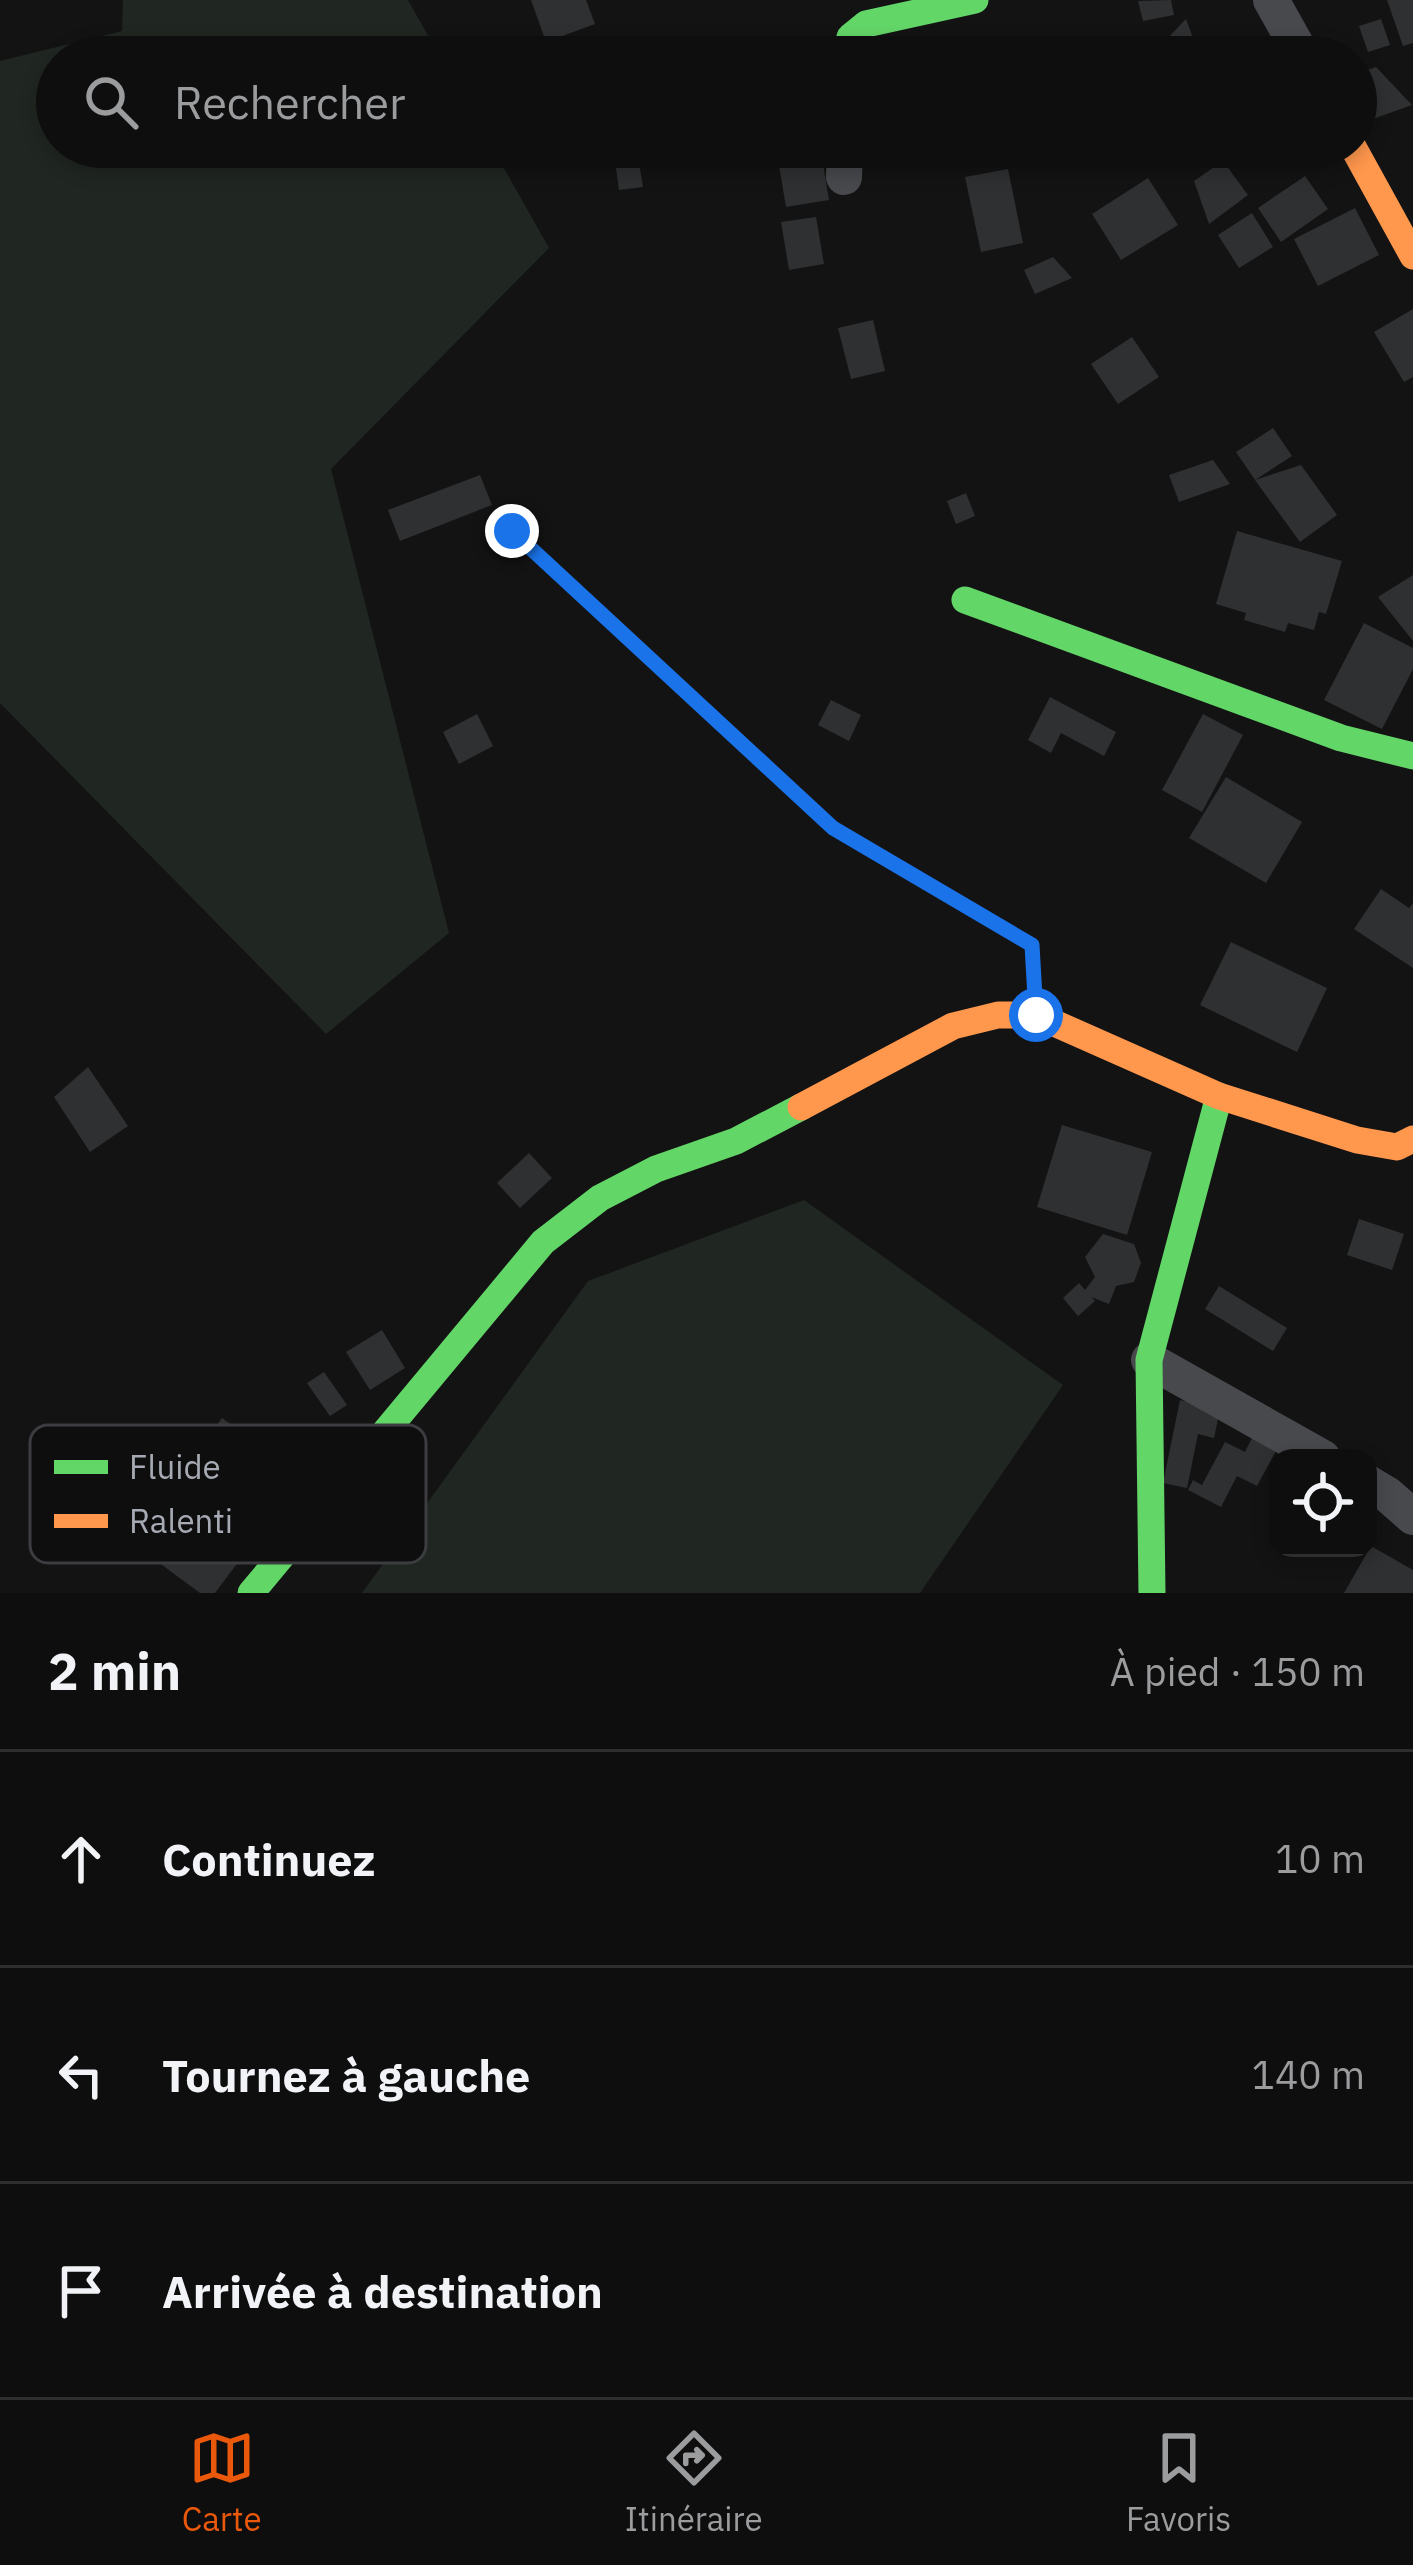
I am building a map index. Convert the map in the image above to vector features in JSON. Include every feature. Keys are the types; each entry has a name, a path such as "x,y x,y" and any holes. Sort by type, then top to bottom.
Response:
{"street":[{"path":"850,36 900,8 975,0"},
{"path":"1271,0 1291,36"},
{"path":"1364,168 1413,256"},
{"path":"965,600 1341,738 1413,756"},
{"path":"391,1425 543,1242 601,1198 656,1169 736,1142 953,1025 998,1015 1036,1015 1219,1096 1357,1140 1396,1147 1413,1138"},
{"path":"1152,1593 1148,1360 1219,1096"},
{"path":"1148,1360 1307,1449"},
{"path":"1377,1489 1413,1517"},
{"path":"251,1593 276,1563"}],"path":[{"path":"512,531 833,828 1032,945 1036,1015"}],"shaded area":[{"path":"123,0 408,0 428,36 102,36 122,31"},
{"path":"36,52 36,168 504,168 549,248 331,469 449,933 326,1034 0,703 0,61"},
{"path":"804,1200 1063,1385 920,1593 362,1593 384,1563 426,1563 426,1505 588,1281"}],"building":[{"path":"531,0 586,0 595,24 562,36 544,36"},
{"path":"1171,0 1174,15 1143,21 1138,1"},
{"path":"1387,0 1413,0 1413,43 1403,46"},
{"path":"1186,19 1192,36 1170,36"},
{"path":"1381,19 1390,45 1377,49 1377,36 1362,36 1359,26"},
{"path":"1377,68 1412,105 1377,118"},
{"path":"616,168 640,168 643,187 619,190"},
{"path":"780,168 824,168 829,200 786,207"},
{"path":"1213,168 1228,168 1248,195 1209,224 1194,181"},
{"path":"1008,169 1023,243 981,252 965,177"},
{"path":"1305,176 1328,209 1281,242 1258,208"},
{"path":"1148,178 1178,225 1121,260 1092,214"},
{"path":"1355,208 1379,255 1318,286 1294,239"},
{"path":"1252,213 1273,247 1239,268 1218,235"},
{"path":"816,217 824,264 789,270 781,222"},
{"path":"1053,257 1072,278 1035,294 1024,270"},
{"path":"1413,309 1413,377 1404,382 1374,332"},
{"path":"873,320 885,371 851,379 838,328"},
{"path":"1132,337 1159,377 1118,404 1091,364"},
{"path":"1273,428 1292,456 1255,480 1236,452"},
{"path":"1213,460 1230,484 1179,502 1169,475"},
{"path":"1301,465 1337,515 1300,542 1255,480"},
{"path":"480,475 492,505 400,541 388,510"},
{"path":"966,493 975,516 956,524 947,501"},
{"path":"1237,531 1342,561 1326,614 1319,612 1314,630 1288,623 1285,632 1244,620 1246,613 1216,604"},
{"path":"1413,575 1413,641 1378,597"},
{"path":"1364,623 1413,648 1413,669 1382,729 1324,700"},
{"path":"1050,697 1116,732 1104,756 1061,733 1051,753 1028,740"},
{"path":"831,700 861,715 849,741 818,725"},
{"path":"477,714 493,746 459,764 443,732"},
{"path":"1203,714 1243,735 1202,812 1162,790"},
{"path":"1226,777 1302,822 1266,883 1189,838"},
{"path":"1381,889 1409,908 1413,903 1413,968 1354,929"},
{"path":"1231,942 1327,988 1297,1052 1200,1005"},
{"path":"88,1067 128,1126 90,1152 54,1097"},
{"path":"1062,1125 1152,1152 1127,1235 1037,1207"},
{"path":"529,1153 552,1178 520,1208 497,1183"},
{"path":"1359,1219 1404,1234 1392,1270 1347,1255"},
{"path":"1103,1234 1134,1244 1141,1263 1134,1282 1116,1286 1109,1304 1091,1297 1095,1301 1078,1316 1063,1298 1079,1283 1085,1290 1095,1277 1085,1257"},
{"path":"1219,1286 1287,1328 1273,1351 1205,1309"},
{"path":"382,1330 405,1368 370,1390 346,1352"},
{"path":"324,1372 347,1405 330,1416 307,1383"},
{"path":"1180,1400 1220,1409 1214,1438 1198,1434 1187,1488 1163,1483"},
{"path":"1254,1434 1278,1447 1269,1449 1269,1464 1257,1486 1237,1476 1221,1507 1188,1490 1193,1480 1202,1485 1225,1442 1245,1452"},
{"path":"1377,1549 1413,1570 1413,1593 1344,1593 1365,1557 1377,1557"},
{"path":"159,1563 238,1563 215,1593 200,1593"}],"traffic: fast":[{"path":"851,36 866,24 975,0"},
{"path":"965,600 1341,738 1413,756"},
{"path":"1152,1593 1149,1360 1219,1096"},
{"path":"391,1425 543,1242 600,1198 656,1169 736,1141 801,1107"},
{"path":"251,1593 276,1563"}],"traffic: slow":[{"path":"1365,168 1413,256"},
{"path":"801,1107 953,1026 998,1015 1036,1015 1219,1096 1357,1140 1397,1147 1413,1139"}],"route":[{"path":"512,531 833,828 1032,945 1036,1015"}]}
